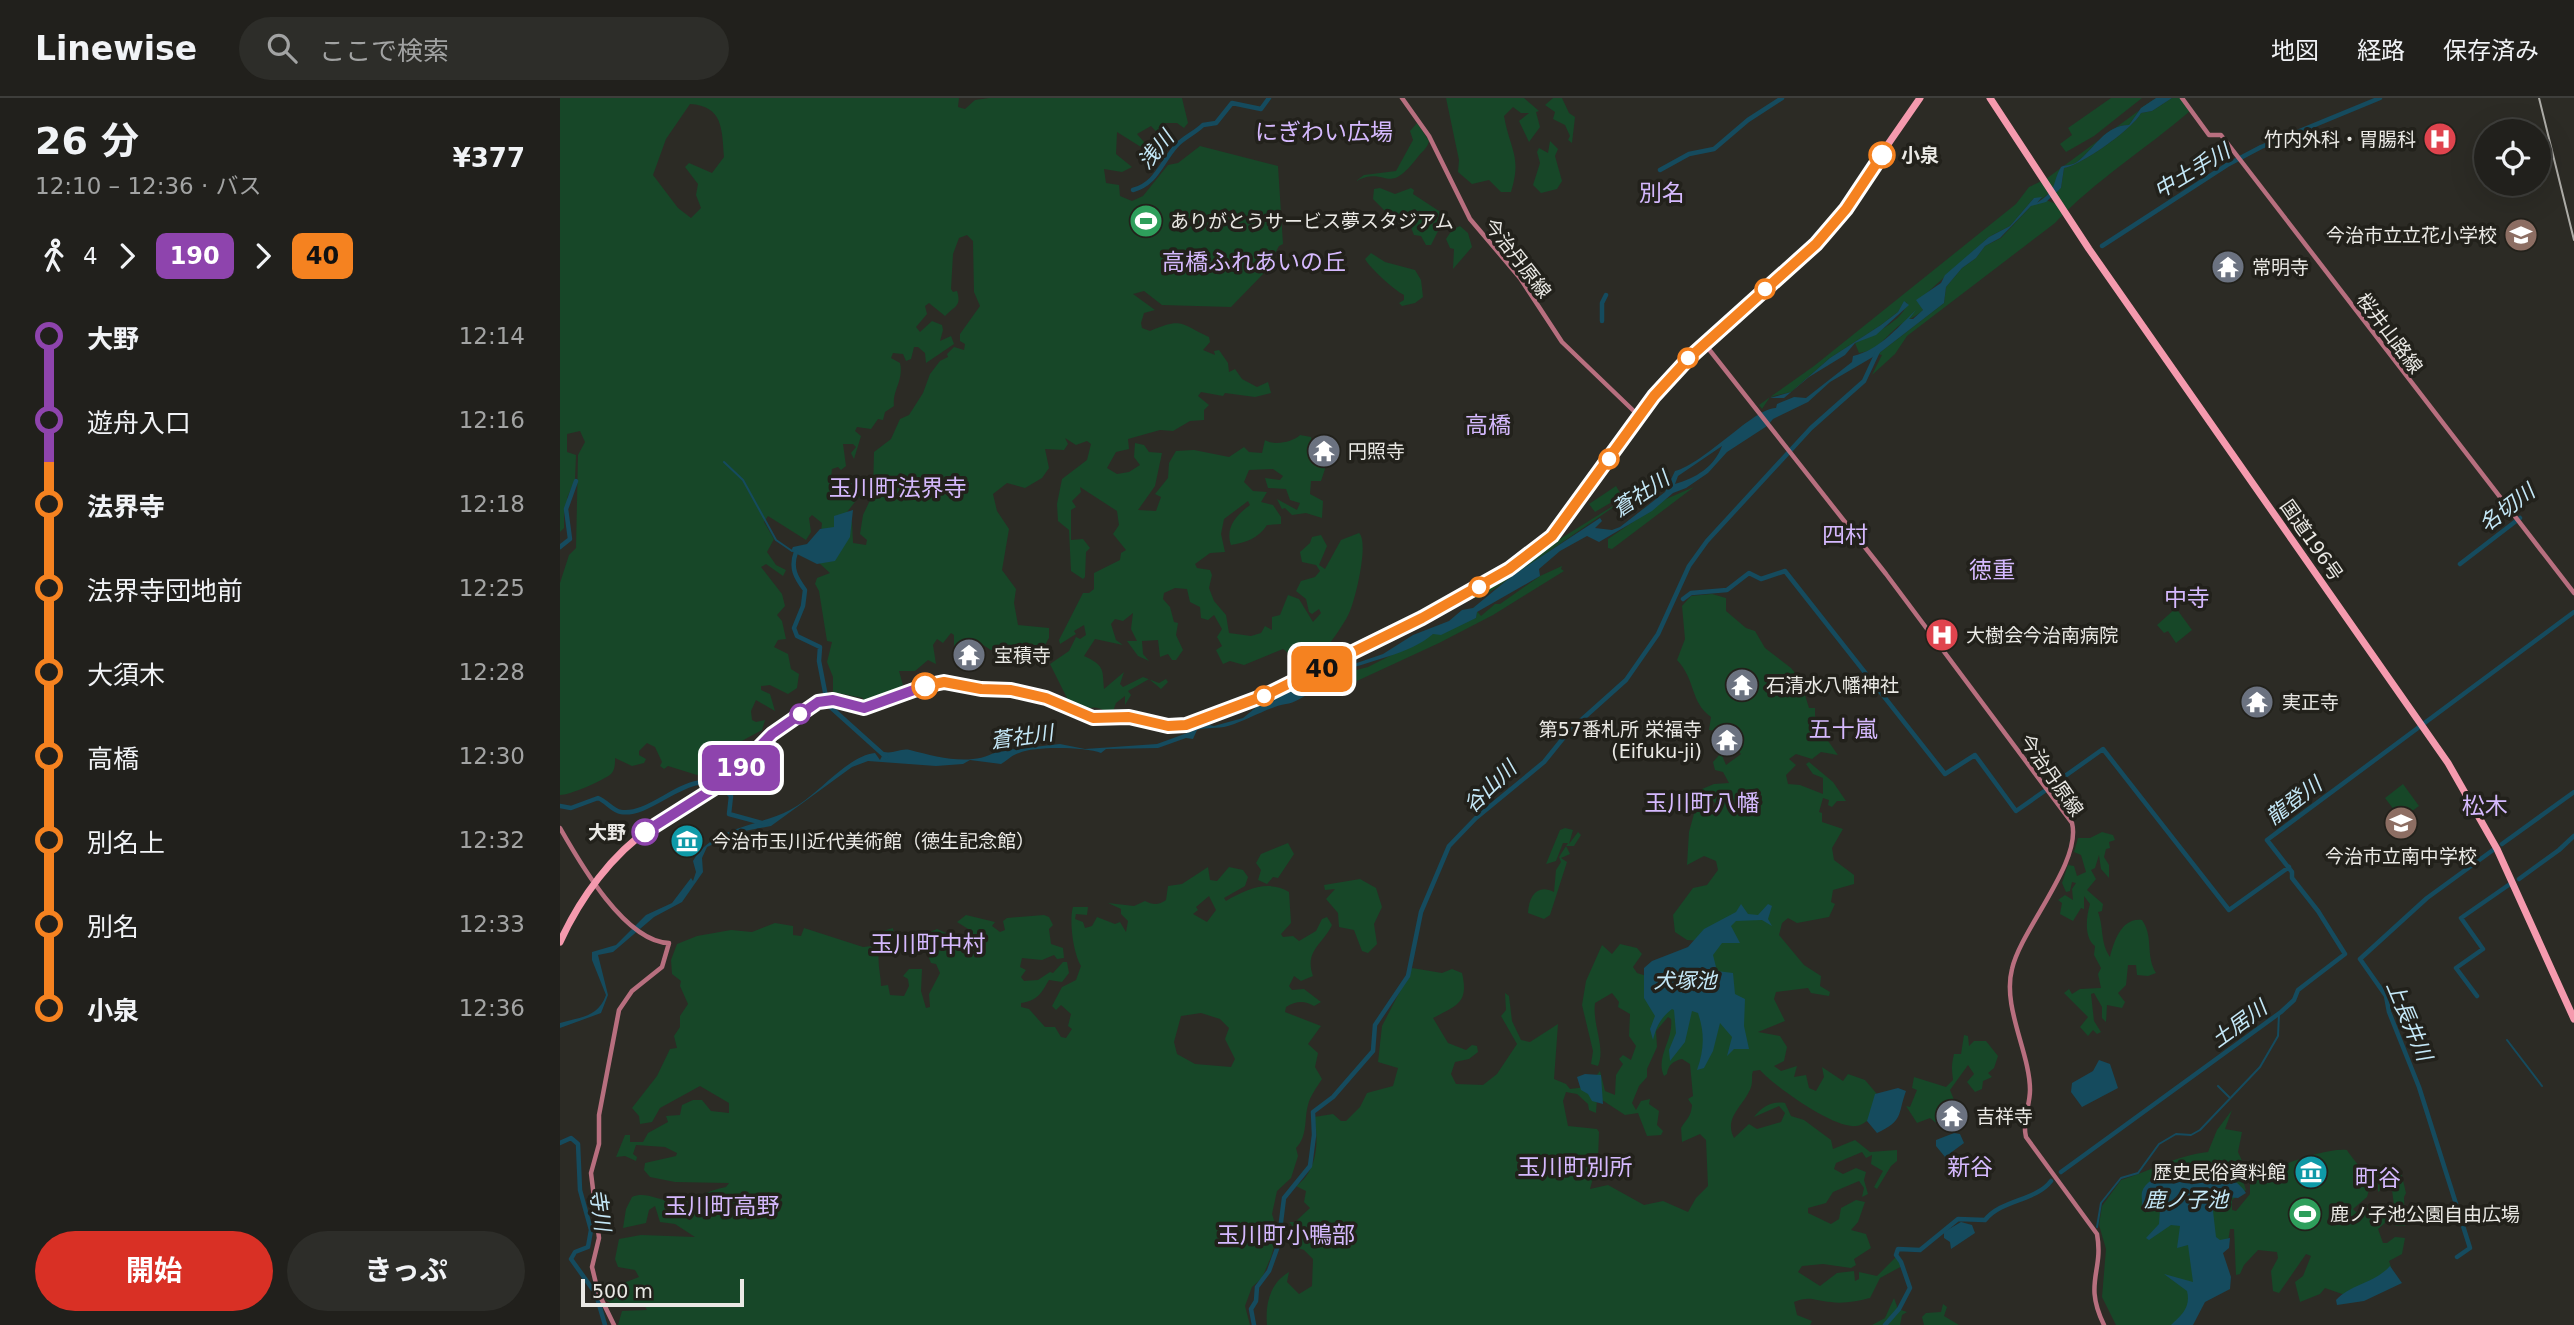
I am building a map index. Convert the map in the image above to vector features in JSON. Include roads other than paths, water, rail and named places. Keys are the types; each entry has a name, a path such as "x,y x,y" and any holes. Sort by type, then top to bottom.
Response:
{"highway":[{"path":"560,942 578,906 619,854 643,833 717,787 740,769 778,729 818,702 833,700 864,708 939,682 981,689 1011,690 1044,697 1098,719 1133,718 1178,727 1227,712 1479,588 1541,547 1561,526 1639,416 1680,366 1830,229 1920,98"},
{"name":"国道196号","path":"1992,98 2090,248 2453,763 2500,847 2574,1010"},
{"name":"国道196号","path":"2425,724 2481,817 2574,1019"}],"main road":[{"name":"今治丹原線","path":"1402,98 1429,136 1474,225 1521,279 1564,345 1639,416"},
{"name":"桜井山路線","path":"2182,98 2209,135 2221,135 2293,232 2574,593"},
{"name":"今治丹原線","path":"1704,343 1791,452 2061,805 2072,824 2072,845 2015,959 2010,979 2020,1048 2030,1084 2024,1125 2026,1137 2097,1234 2098,1251 2093,1291 2104,1325"},
{"path":"560,828 629,926 653,941 669,943 662,967 632,992 619,1010 599,1115 599,1144 591,1168 599,1238 592,1272 614,1325"}],"water":[{"path":"2156,98 2172,98 2152,111 2141,113 2128,128 2106,146 2082,161 2064,168 2061,188 2046,202 2031,206 2000,238 1985,246 1946,287 1944,303 1878,354 1830,382 1808,402 1773,419 1767,426 1727,452 1708,473 1686,488 1673,493 1652,511 1599,542 1587,536 1560,551 1539,569 1540,576 1477,612 1476,618 1441,635 1433,634 1400,652 1340,673 1292,702 1228,726 1197,730 1193,739 1186,738 1158,748 1106,749 1101,753 1084,749 1048,748 1019,753 1001,764 970,760 963,764 936,766 868,761 852,767 771,826 739,832 707,847 702,858 703,872 682,902 654,917 613,952 598,955 608,995 601,1013 560,1028 560,1023 581,1018 603,1003 606,995 592,960 592,952 616,945 646,915 672,903 691,878 693,881 696,872 693,861 701,850 723,834 777,816 801,804 853,761 875,753 880,760 884,752 906,750 966,760 977,759 997,751 1060,744 1085,749 1157,744 1209,725 1243,718 1274,693 1300,680 1323,678 1383,654 1413,635 1449,621 1462,610 1473,608 1512,576 1600,518 1602,521 1595,528 1612,530 1620,527 1665,492 1675,471 1700,458 1755,416 1794,397 1806,398 1852,362 1853,356 1871,349 1887,338 1916,310 1909,319 1913,319 1923,310 1916,300 1941,283 1945,275 1989,237 2010,226 2034,198 2042,197 2037,203 2044,198 2052,190 2061,167 2077,162 2106,133 2129,125 2141,108","holes":["1722,446 1703,471 1675,484 1678,476"]},
{"path":"1904,301 1909,305 1876,335 1855,343 1845,355 1809,377 1784,398 1770,398 1791,392 1830,358 1898,312"},
{"path":"853,510 850,537 835,561 817,564 791,551 793,547 807,544 820,529 834,527 834,516"},
{"name":"犬塚池","path":"1741,904 1748,914 1758,915 1768,904 1772,906 1768,919 1772,926 1762,920 1736,921 1731,926 1740,943 1722,943 1713,955 1717,971 1733,973 1735,994 1745,999 1744,1026 1749,1049 1734,1049 1727,1056 1732,1037 1720,1023 1713,1051 1704,1068 1697,1070 1703,1035 1698,1013 1692,1011 1685,1042 1670,1061 1669,1050 1676,1033 1674,1010 1668,1012 1657,1027 1653,1040 1650,1029 1655,1016 1644,998 1644,968 1652,961 1688,947 1704,929 1736,912"},
{"path":"2099,1060 2110,1064 2118,1088 2082,1107 2071,1092 2072,1083 2093,1071"},
{"path":"1585,1074 1601,1075 1603,1104 1592,1101 1588,1094 1581,1090 1577,1077"},
{"path":"1898,1088 1906,1091 1896,1121 1877,1133 1867,1121 1875,1094"},
{"path":"1954,1133 1960,1134 1964,1143 1945,1157 1936,1146 1936,1140"},
{"name":"鹿ノ子池","path":"2205,1169 2228,1177 2246,1193 2238,1198 2227,1197 2226,1205 2217,1200 2212,1202 2216,1237 2220,1240 2230,1238 2229,1248 2223,1253 2231,1277 2230,1289 2205,1302 2193,1325 2171,1325 2185,1310 2188,1297 2187,1291 2164,1274 2193,1282 2188,1245 2177,1248 2180,1226 2171,1225 2149,1240 2146,1238 2159,1224 2160,1209 2156,1206 2144,1211 2141,1209 2142,1192 2146,1185 2160,1176"},
{"path":"1961,1222 1972,1225 1975,1233 1951,1249 1950,1242 1944,1238 1944,1232"},
{"path":"2390,1266 2402,1283 2364,1301 2337,1305 2336,1300 2342,1295"}],"waterway":[{"name":"浅川","path":"1133,190 1153,178 1179,143 1203,125 1216,123 1232,103 1261,109 1269,98"},
{"path":"1660,170 1689,154 1714,149 1748,120 1782,98"},
{"name":"中土手川","path":"2102,246 2227,165 2261,147 2380,98"},
{"path":"1602,321 1602,303 1606,295"},
{"name":"谷山川","path":"1254,1325 1251,1309 1256,1301 1257,1287 1269,1271 1278,1246 1284,1198 1310,1166 1314,1135 1313,1112 1333,1097 1373,1051 1375,1025 1408,976 1421,912 1449,846 1476,818 1544,762 1569,731 1626,680 1658,634 1689,566 1707,541 1811,428 1864,381 1878,351"},
{"path":"724,462 743,480 776,540 792,551"},
{"path":"560,547 570,539 566,509 576,481"},
{"name":"名切川","path":"2460,564 2520,518"},
{"path":"796,552 795,573 805,590 803,606 794,628 797,636 820,647 819,661 826,697"},
{"name":"龍登川","path":"1683,599 1691,593 1727,590 1749,573 1761,579 1785,571 1945,774 1975,755 2016,811 2046,790"},
{"name":"土居川","path":"2061,1172 2281,1012 2294,1000 2298,990 2345,954 2318,911 2292,878 2292,872 2267,840 2574,612"},
{"path":"827,704 886,757"},
{"name":"龍登川","path":"2051,786 2103,749 2229,910 2289,867"},
{"path":"560,806 571,808 598,798 618,811 635,811 690,785 704,782 718,785 731,796 729,814 766,824"},
{"name":"上長井川","path":"2502,844 2574,792"},
{"name":"上長井川","path":"2519,879 2574,836"},
{"name":"上長井川","path":"2457,1257 2470,1248 2419,1087 2389,1012 2386,996 2360,959 2427,898 2493,850"},
{"path":"2477,996 2456,968 2483,949 2461,918 2510,884"},
{"path":"2097,1227 2101,1203 2121,1178 2138,1173 2159,1144 2176,1134 2191,1135 2200,1130 2260,1067 2278,1036 2279,1014"},
{"path":"2507,1040 2542,1086"},
{"path":"2218,1086 2229,1097"},
{"name":"寺川","path":"560,1143 571,1138 578,1144 580,1190 591,1230 588,1247 575,1252 571,1259 596,1294 605,1325"},
{"name":"土居川","path":"1885,1325 1899,1309 1910,1288 1896,1255 1898,1249 1920,1250 1958,1219 1985,1220 2000,1208 2037,1193 2051,1181"}],"railway":[{"path":"2539,98 2574,240"}],"place":[{"name":"竹内外科・胃腸科","path":"2440,139"},
{"name":"小泉","path":"1882,155"},
{"name":"ありがとうサービス夢スタジアム","path":"1146,221"},
{"name":"今治市立立花小学校","path":"2521,235"},
{"name":"常明寺","path":"2228,267"},
{"name":"円照寺","path":"1324,451"},
{"name":"大樹会今治南病院","path":"1942,635"},
{"name":"宝積寺","path":"969,655"},
{"name":"石清水八幡神社","path":"1742,685"},
{"name":"実正寺","path":"2257,702"},
{"name":"第57番札所 栄福寺 (Eifuku-ji)","path":"1727,740"},
{"name":"今治市立南中学校","path":"2401,823"},
{"name":"大野","path":"645,832"},
{"name":"今治市玉川近代美術館（徳生記念館）","path":"687,841"},
{"name":"吉祥寺","path":"1952,1116"},
{"name":"歴史民俗資料館","path":"2311,1172"},
{"name":"鹿ノ子池公園自由広場","path":"2305,1214"}],"district":[{"name":"にぎわい広場","path":"1324,132"},
{"name":"別名","path":"1662,193"},
{"name":"高橋ふれあいの丘","path":"1254,262"},
{"name":"高橋","path":"1488,425"},
{"name":"玉川町法界寺","path":"898,488"},
{"name":"四村","path":"1845,535"},
{"name":"徳重","path":"1992,570"},
{"name":"中寺","path":"2187,598"},
{"name":"五十嵐","path":"1843,729"},
{"name":"玉川町八幡","path":"1702,803"},
{"name":"松木","path":"2485,806"},
{"name":"玉川町中村","path":"928,944"},
{"name":"玉川町別所","path":"1575,1167"},
{"name":"新谷","path":"1970,1167"},
{"name":"町谷","path":"2378,1178"},
{"name":"玉川町高野","path":"722,1206"},
{"name":"玉川町小鴨部","path":"1286,1235"}],"water label":[{"name":"蒼社川","path":"1641,494"},
{"name":"蒼社川","path":"1022,737"}]}
